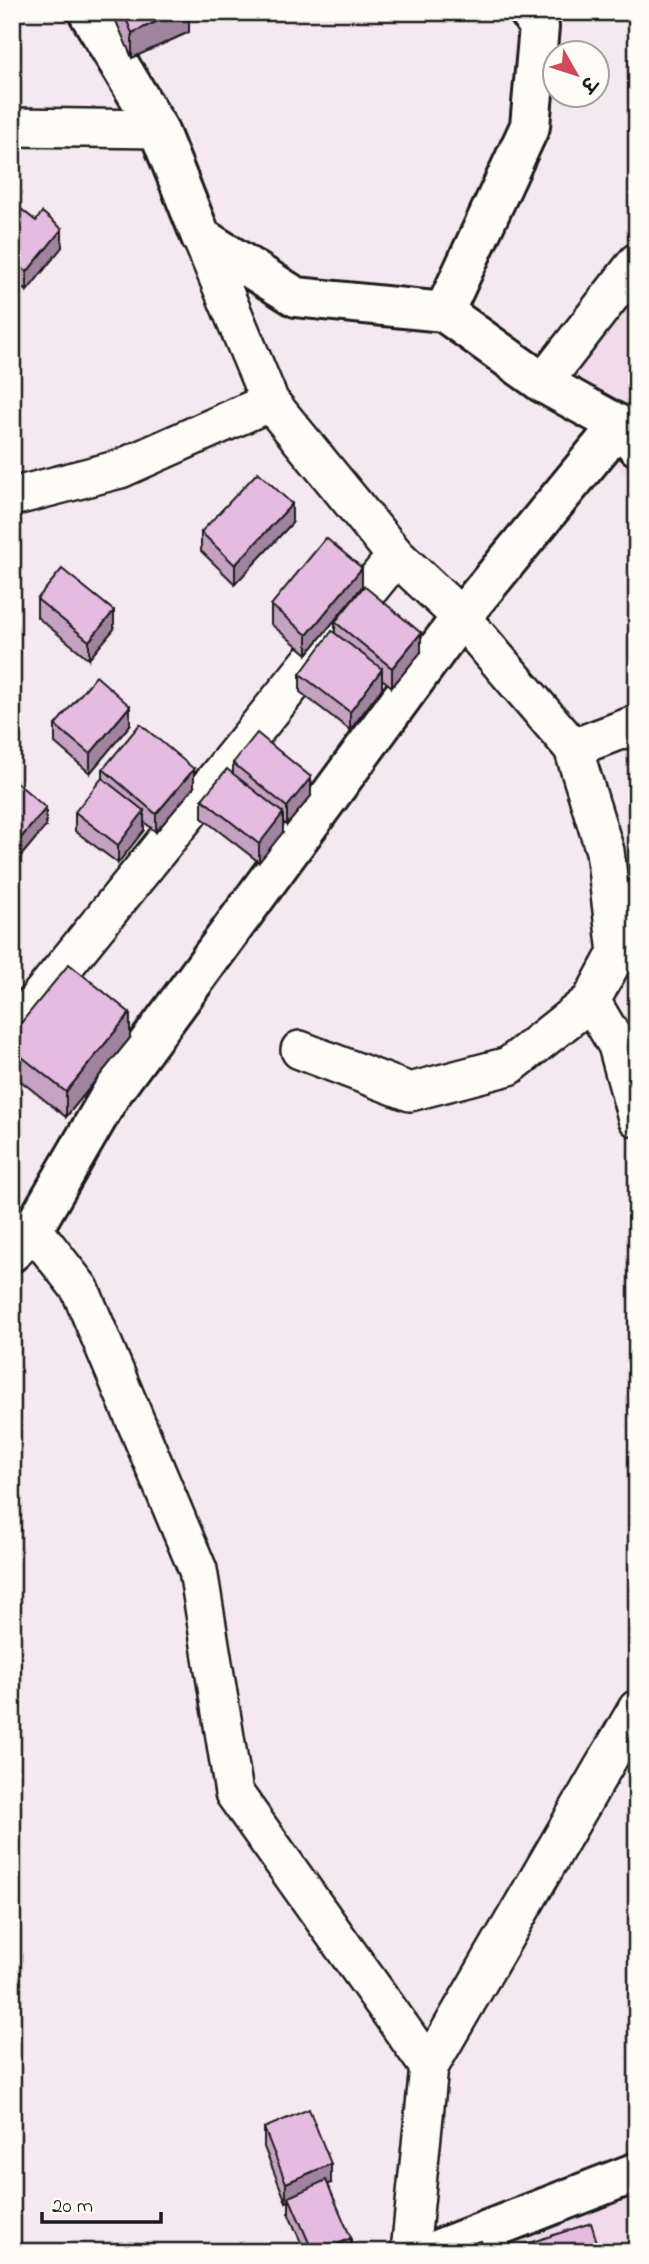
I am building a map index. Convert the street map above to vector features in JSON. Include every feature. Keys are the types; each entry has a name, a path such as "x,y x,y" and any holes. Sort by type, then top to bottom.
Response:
{"street":[{"path":"88,12 158,129 270,402 396,556 461,617 573,748 605,851 617,953 591,1001 509,1066 411,1092 300,1050"},
{"path":"443,312 530,126 539,27 529,12"},
{"path":"12,127 158,129"},
{"path":"201,237 296,297 443,312 542,383 628,435 461,617 111,1094 23,1241 80,1289 198,1570 234,1793 429,2067"},
{"path":"542,383 637,262"},
{"path":"12,498 120,469 270,402"},
{"path":"12,1031 396,556"},
{"path":"573,748 637,724"},
{"path":"591,1001 617,1045 637,1118"},
{"path":"410,2252 429,2067 637,1709"},
{"path":"431,2252 637,2172"}],"shaded area":[{"path":"637,268 637,487 543,383"},
{"path":"637,2182 637,2252 476,2252"}],"building":[{"path":"123,12 177,12 132,33"},
{"path":"12,202 36,221 42,212 62,229 27,272 12,261"},
{"path":"258,472 292,504 235,565 201,532"},
{"path":"326,538 362,568 307,635 271,605"},
{"path":"62,569 114,611 89,641 37,599"},
{"path":"364,586 421,633 392,668 335,622"},
{"path":"332,631 382,669 350,712 300,674"},
{"path":"96,676 130,706 90,754 55,725"},
{"path":"140,724 194,769 156,814 103,769"},
{"path":"257,733 311,777 287,807 233,763"},
{"path":"227,769 283,813 259,844 202,799"},
{"path":"102,778 144,811 118,845 75,812"},
{"path":"15,781 46,808 15,845 12,842 12,784"},
{"path":"69,964 130,1013 66,1092 12,1049 12,1034"},
{"path":"309,2109 331,2164 286,2183 264,2128"},
{"path":"326,2180 351,2238 321,2252 313,2252 289,2197"},
{"path":"591,2223 600,2252 501,2252"},
{"path":"481,2241 484,2252 454,2252 453,2249"}]}
